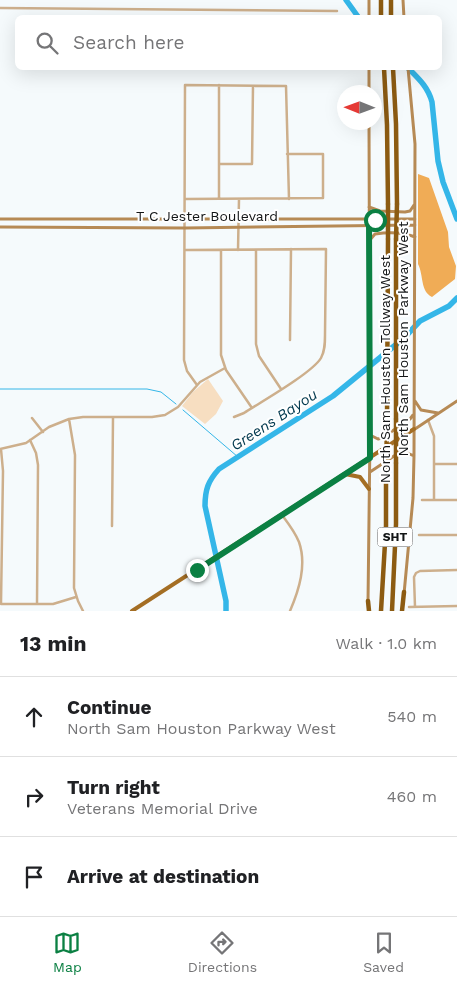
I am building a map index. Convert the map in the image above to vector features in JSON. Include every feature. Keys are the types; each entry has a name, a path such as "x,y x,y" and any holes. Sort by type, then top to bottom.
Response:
{"highway":[{"path":"381,0 381,15"},
{"path":"391,0 391,15"},
{"name":"North Sam Houston Tollway West","path":"381,611 386,526 387,425 388,204 384,70"},
{"name":"North Sam Houston Tollway West","path":"392,611 396,524 397,204 393,70"},
{"path":"403,611 404,592"},
{"path":"368,601 369,611"}],"main road":[{"path":"369,15 370,0"},
{"path":"403,0 404,15"},
{"path":"369,70 369,85"},
{"name":"North Sam Houston Parkway West","path":"404,592 413,498 414,456 415,144 408,70"},
{"path":"368,601 370,472 369,130"},
{"path":"369,207 380,212 406,212 413,208 415,204"},
{"name":"T C Jester Boulevard","path":"0,220 415,220"},
{"path":"33,220 33,227"},
{"path":"100,228 101,220"},
{"path":"290,220 290,228"},
{"name":"T C Jester Boulevard","path":"0,227 290,228 415,225"},
{"path":"369,242 375,234 380,233 405,234 415,237"},
{"path":"414,400 421,410 438,413"},
{"path":"132,611 457,401"},
{"path":"370,435 378,439 382,438 410,419 414,412"},
{"path":"370,472 400,452 403,451 414,456"},
{"path":"345,474 360,477 369,489"}],"street":[{"path":"0,8 337,11"},
{"path":"197,385 187,371 184,360 185,85 286,86 289,199"},
{"path":"219,85 219,198"},
{"path":"220,164 252,164 253,86"},
{"path":"185,199 323,198 323,154 287,154"},
{"path":"238,199 238,250"},
{"path":"290,340 291,249"},
{"path":"185,250 326,249 325,335 323,352 315,366 252,408 234,417"},
{"path":"221,250 220,350 225,368 252,408"},
{"path":"256,250 256,344 262,361 280,389"},
{"path":"76,597 53,604 1,604 3,471 1,449 14,447 30,440 56,424 69,419 165,415 178,406 197,385 225,368"},
{"path":"112,417 112,526"},
{"path":"32,418 43,432"},
{"path":"69,419 75,454 74,583 76,597 83,611"},
{"path":"428,420 434,436 434,500"},
{"path":"30,440 38,465 37,604"},
{"path":"433,464 457,464"},
{"path":"422,500 457,500"},
{"path":"282,515 298,542 302,555 300,582 290,611"},
{"path":"419,535 457,535"},
{"path":"415,606 414,577 416,572 457,570"},
{"path":"410,607 457,606"}],"shaded area":[{"path":"418,174 429,178 448,232 449,247 456,266 455,279 432,297 424,287 418,264"},
{"path":"208,379 223,401 216,414 205,424 182,406 193,392"}],"waterway":[{"name":"Greens Bayou","path":"346,0 357,15"},
{"name":"Greens Bayou","path":"410,70 426,88 432,102 438,161 443,182 457,219"},
{"name":"Greens Bayou","path":"226,611 226,601 205,506 208,486 215,473 333,396 404,338 420,321 449,306 457,298"},
{"path":"0,389 147,389 161,392 176,404"},
{"path":"183,410 238,457"}],"route":[{"path":"197,570 370,458 369,220 375,220"}]}
